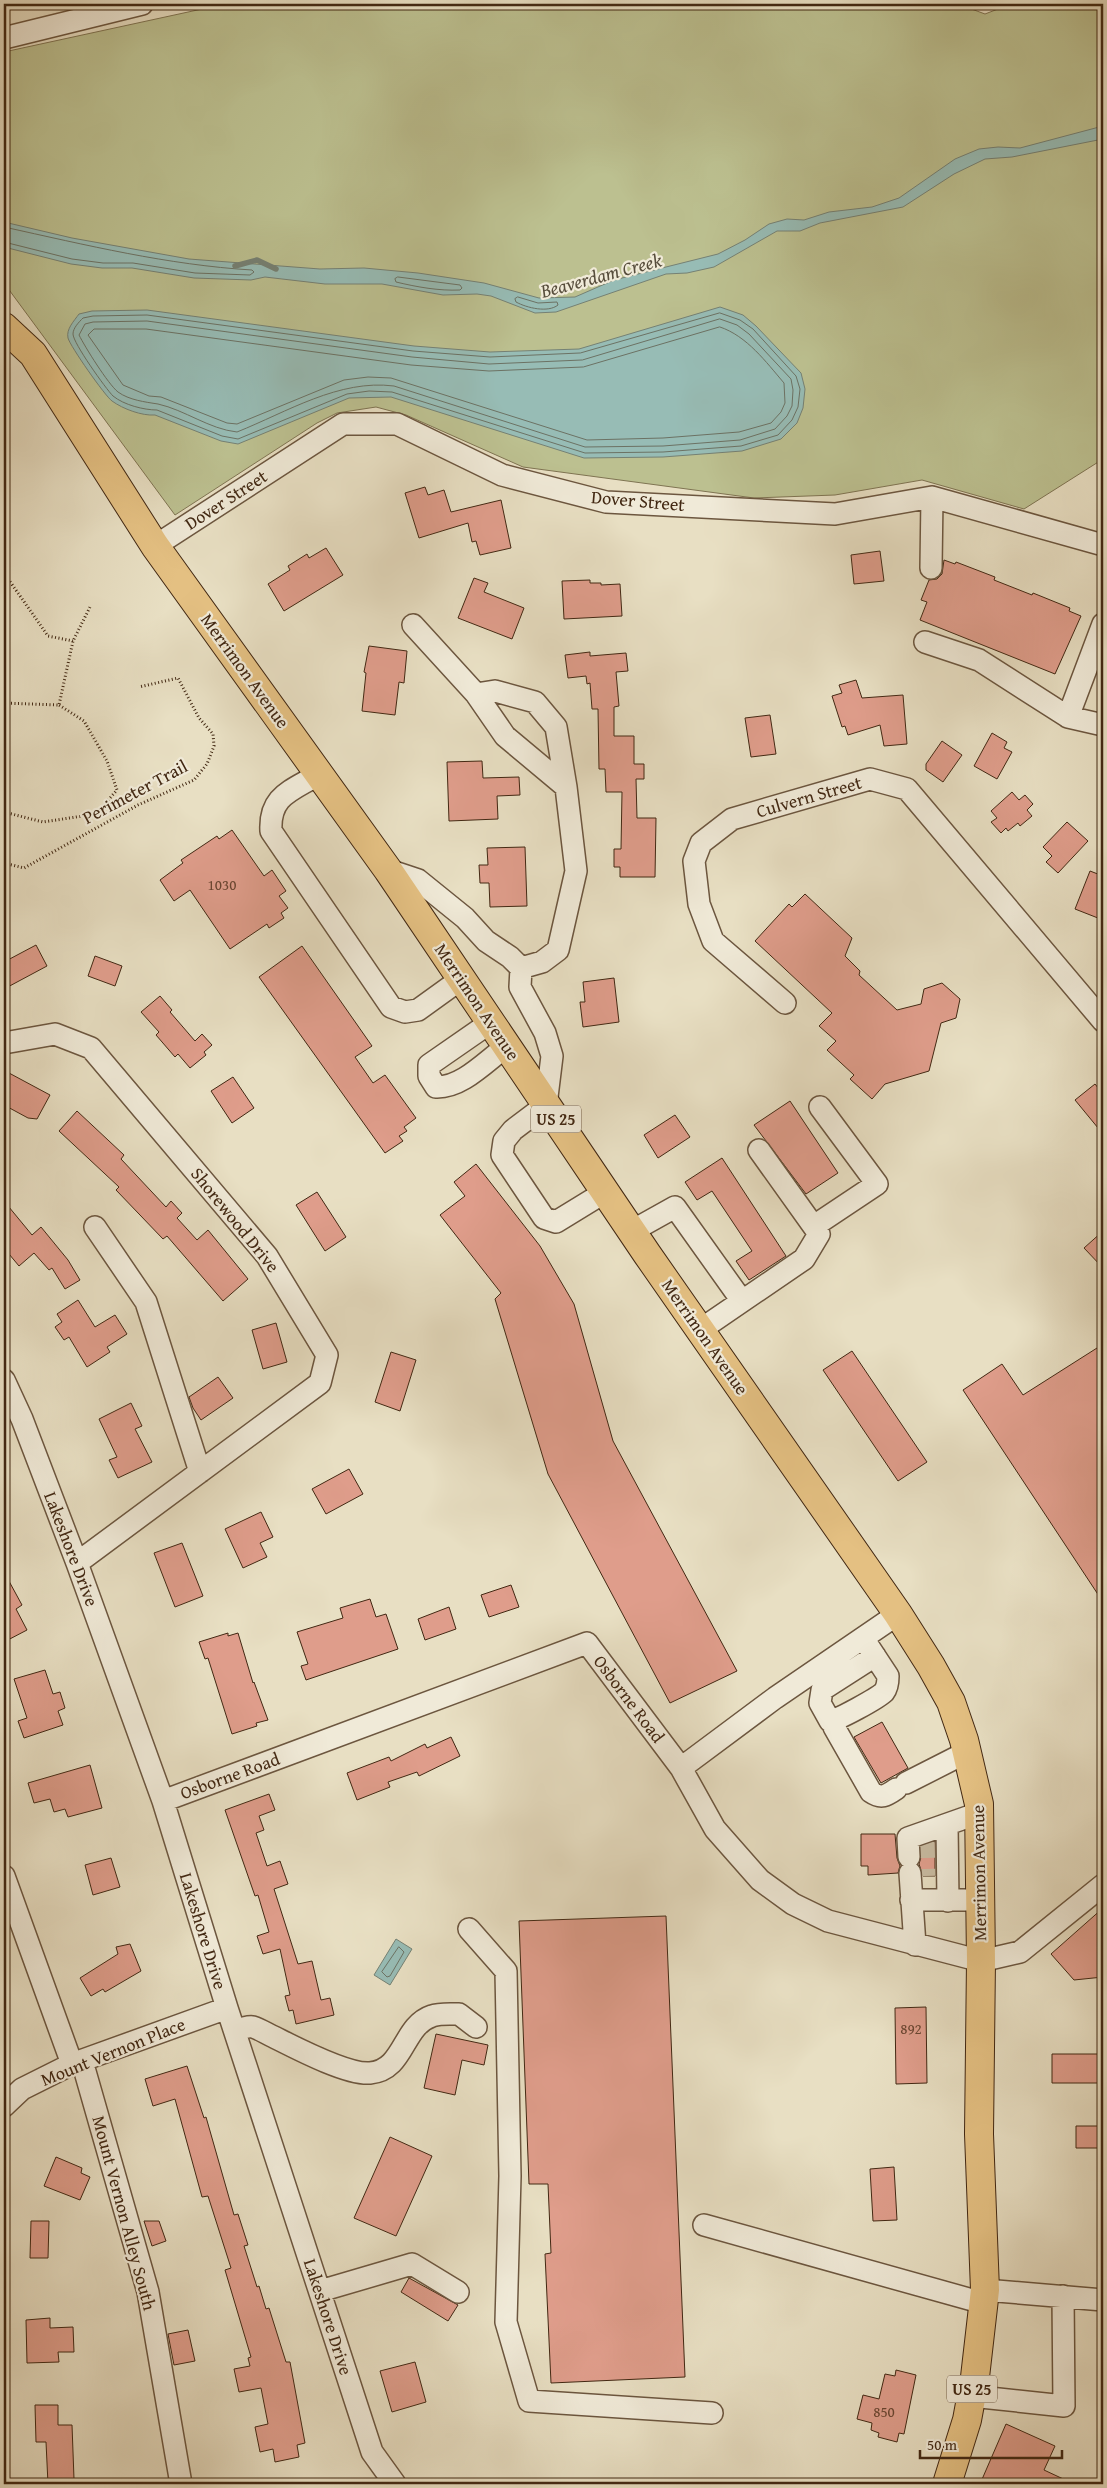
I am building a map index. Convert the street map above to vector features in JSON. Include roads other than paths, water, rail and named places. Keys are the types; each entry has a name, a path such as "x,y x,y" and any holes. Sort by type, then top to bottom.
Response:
{"main road":[{"name":"Merrimon Avenue","path":"4,326 33,354 155,546 388,870 605,1192 898,1614 951,1702 967,1752 979,1813 981,1900 979,2134 984,2297 971,2396 964,2428 947,2484"}],"street":[{"path":"4,38 142,4"},
{"name":"Dover Street","path":"155,546 343,424 397,424 502,475 606,502 835,514 932,497 1103,546"},
{"path":"931,568 932,497"},
{"path":"1068,717 1103,624"},
{"path":"413,625 476,694 505,736 566,787"},
{"path":"925,642 979,660 1068,717 1103,724"},
{"path":"476,694 495,692 535,702 556,727 566,787 576,871 558,950 542,962 521,968"},
{"path":"319,774 276,801 271,816 271,831 392,1007 406,1012 418,1010 461,979"},
{"name":"Culvern Street","path":"784,1003 713,941 699,904 694,861 701,843 732,819 870,779 907,789 1103,1021"},
{"path":"388,870 418,880 465,918 486,941 521,968"},
{"path":"521,968 520,987 545,1033 552,1056 546,1104 504,1141 502,1154 544,1218 556,1222 605,1192"},
{"path":"491,1022 429,1065 429,1076 436,1087 447,1088 461,1080 507,1046"},
{"name":"Shorewood Drive","path":"4,1043 55,1034 91,1048 267,1256 327,1355 320,1383 77,1563"},
{"path":"814,1226 877,1184 820,1107"},
{"path":"700,1330 804,1260 819,1234 760,1150"},
{"path":"632,1231 675,1207 742,1301"},
{"path":"96,1227 146,1302 200,1472"},
{"name":"Lakeshore Drive","path":"4,1380 22,1419 77,1563 163,1801 234,2031 372,2452 395,2484"},
{"path":"681,1768 775,1698 898,1614"},
{"path":"863,1638 875,1656 888,1676 884,1692 830,1721 820,1704 822,1690 875,1656"},
{"name":"Osborne Road","path":"163,1801 587,1643 681,1768 715,1829 760,1880 793,1904 828,1921 981,1961"},
{"path":"835,1720 834,1727 871,1792 877,1796 886,1796 901,1786 967,1752"},
{"path":"915,1945 918,1901 908,1838 924,1835 979,1813"},
{"path":"947,1825 948,1901"},
{"name":"Mount Vernon Alley South","path":"4,1876 77,2062 148,2292 181,2484"},
{"path":"981,1961 1020,1952 1103,1884"},
{"path":"918,1901 981,1900"},
{"path":"469,1929 506,1971 510,2176 506,2322 529,2401 712,2413"},
{"name":"Mount Vernon Place","path":"4,2106 22,2089 77,2062 227,2008"},
{"path":"234,2031 252,2026 324,2060 352,2070 370,2073 387,2067 396,2060 409,2034 420,2022 432,2016 459,2014 476,2027"},
{"path":"704,2225 984,2297 1063,2296 1103,2300"},
{"path":"320,2291 412,2264 458,2292"},
{"path":"971,2396 1064,2406 1063,2296"},
{"path":"372,2452 381,2484"}],"water":[{"path":"1103,126 1103,139 1012,157 985,159 954,174 903,207 820,223 800,231 777,231 714,267 687,273 666,274 556,312 535,313 491,296 477,294 443,295 382,284 325,284 265,277 251,280 194,278 132,268 102,268 71,264 4,247 4,222 72,238 189,259 320,269 364,268 418,273 484,283 539,298 575,297 614,280 718,254 745,240 769,224 787,219 804,220 829,212 872,207 899,198 955,159 979,149 998,147 1020,148"},
{"path":"720,307 743,315 801,373 805,389 803,408 797,423 781,439 742,451 663,457 584,458 391,397 349,398 238,444 221,441 155,415 144,414 122,407 112,401 81,360 68,338 68,331 79,314 92,311 147,310 414,346 490,352 579,349"},
{"path":"396,1939 412,1949 390,1985 374,1975"}],"waterway":[{"name":"Beaverdam Creek","path":"235,266 257,260 276,269"}],"tunnel":[{"path":"924,1837 925,1876"}]}
